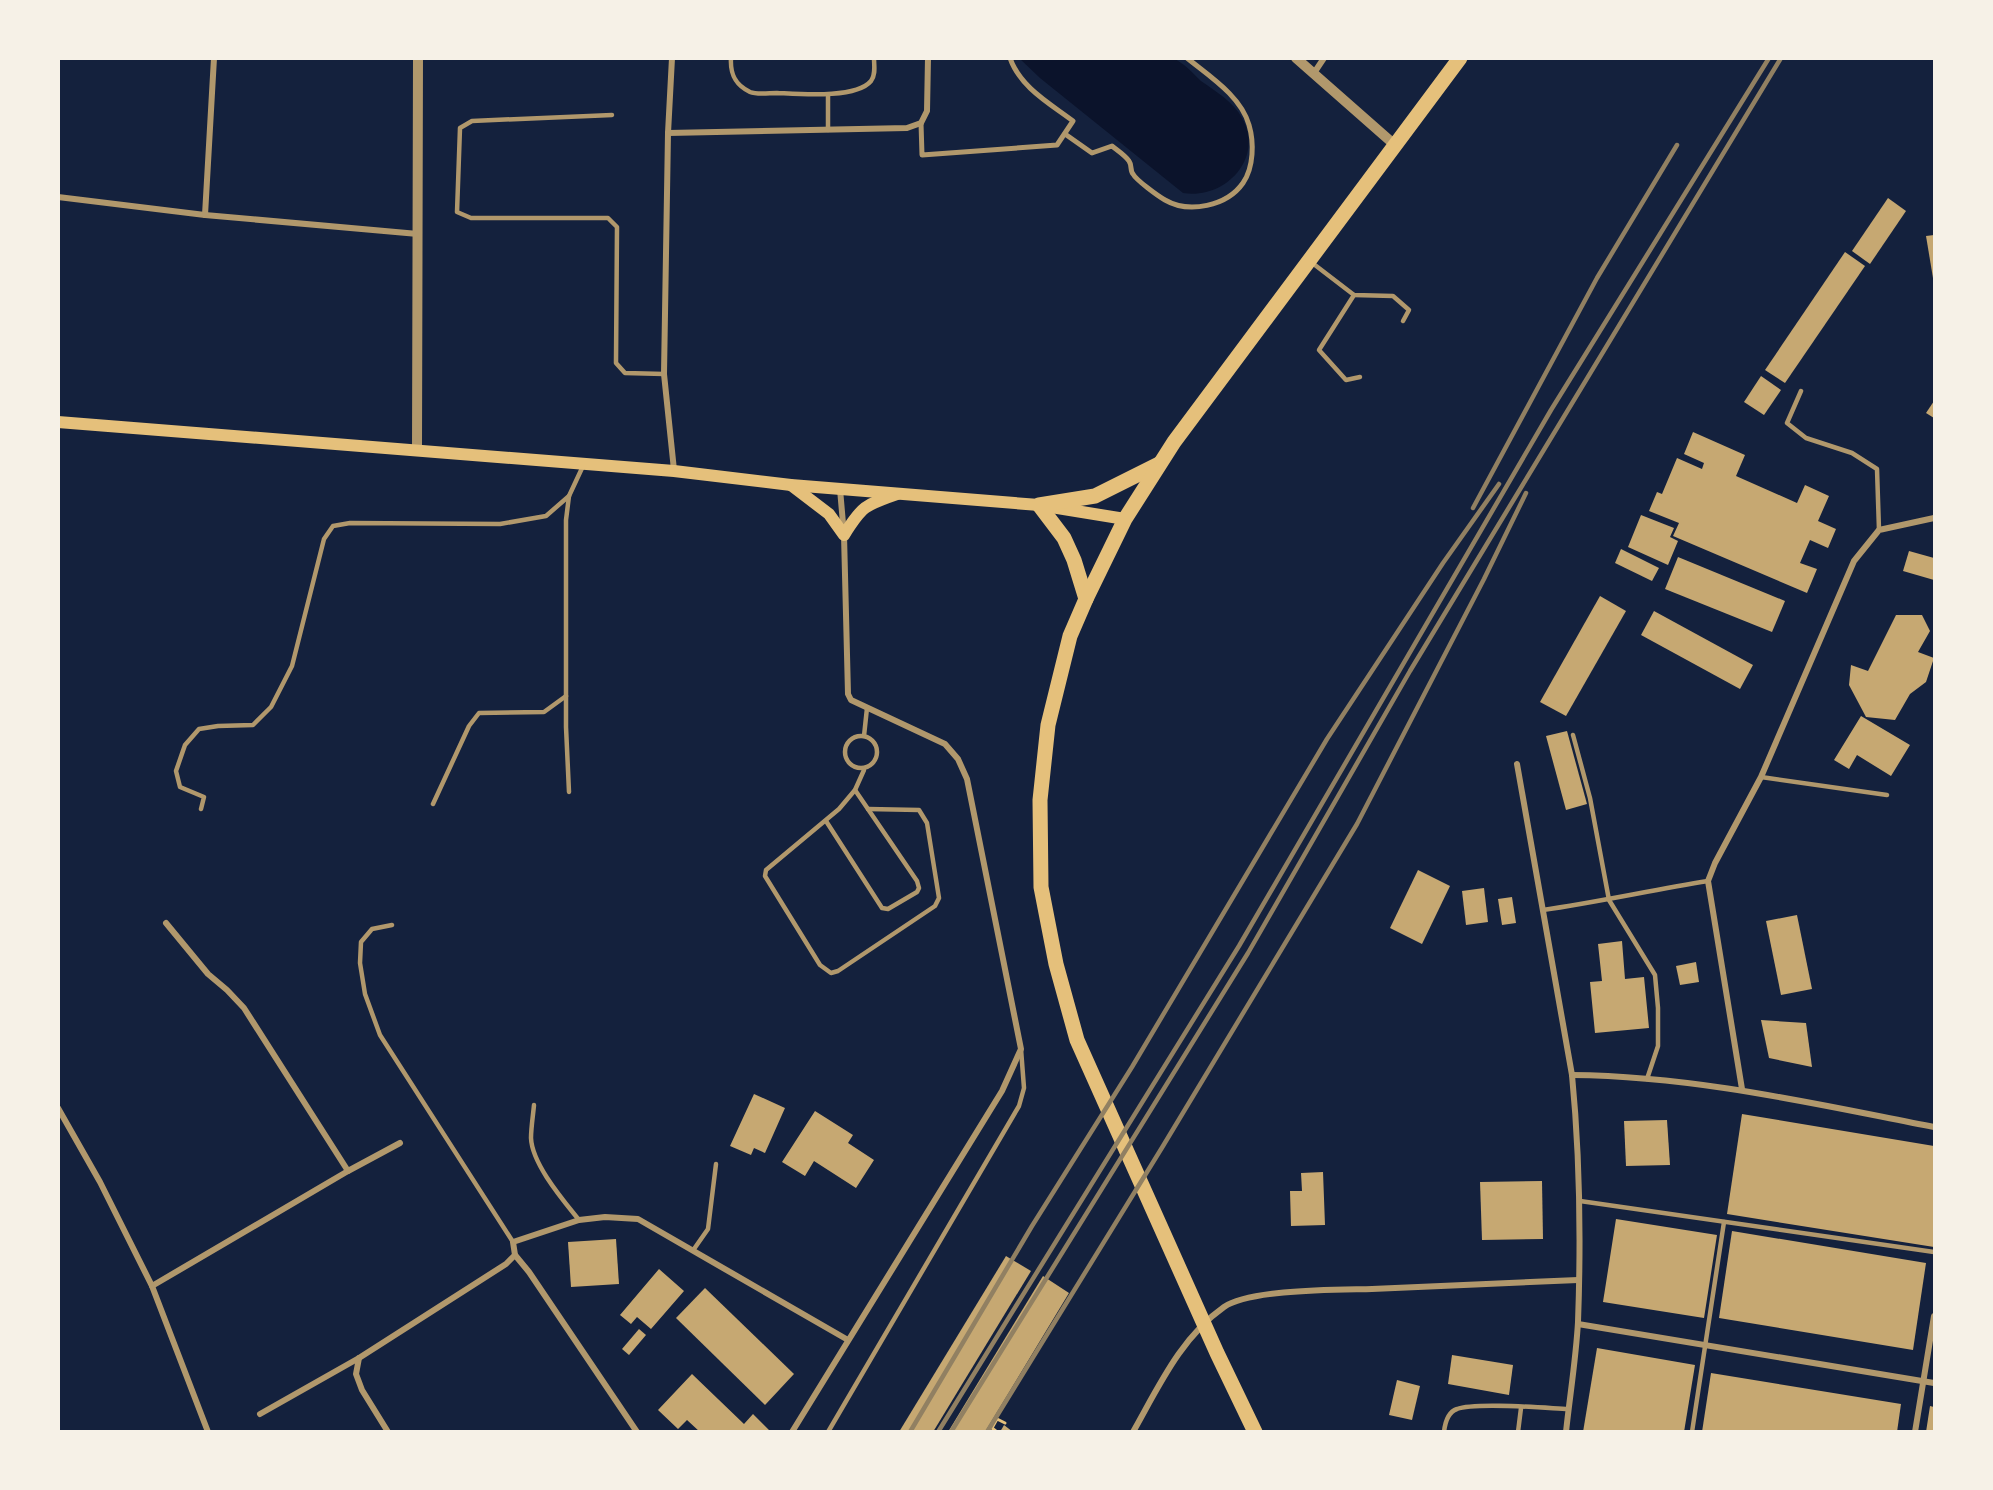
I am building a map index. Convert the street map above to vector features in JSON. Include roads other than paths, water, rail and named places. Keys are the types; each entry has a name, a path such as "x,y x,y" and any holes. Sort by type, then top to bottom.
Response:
{"highway":[{"path":"1255,1431 1217,1353 1077,1040 1056,964 1041,887 1040,800 1048,725 1070,636 1125,519 1159,464 1460,58"},
{"path":"1086,599 1074,560 1064,538 1040,505 1095,495 1159,464"}],"main road":[{"path":"58,422 674,471 791,485 901,492 1040,505 1125,519"},
{"path":"791,485 829,514 844,535 857,513 870,503 901,492"}],"street":[{"path":"205,215 214,58"},
{"path":"417,450 418,58"},
{"path":"672,58 668,133 664,374 674,471"},
{"path":"928,58 927,111 921,123 922,155 1057,145 1073,121 1030,89 1013,68 1010,58"},
{"path":"1065,134 1092,153 1112,146 1129,160 1133,175 1165,200 1185,208 1202,206 1223,199 1245,181 1253,145 1249,123 1236,101 1187,58"},
{"path":"1296,58 1396,146"},
{"path":"1314,73 1324,58"},
{"path":"668,133 907,128 921,123"},
{"path":"58,197 205,215 418,234"},
{"path":"792,1431 1002,1091 1021,1049 967,779 958,759 945,744 851,700 846,687 844,535 840,488"},
{"path":"1742,1089 1708,881 1715,863 1761,777 1854,561 1879,531 1935,518"},
{"path":"1517,764 1572,1075 1577,1125 1580,1201 1578,1324 1566,1431"},
{"path":"166,923 208,974 244,1008 348,1171"},
{"path":"1572,1075 1616,1075 1742,1089 1935,1127"},
{"path":"58,1108 100,1182 152,1286 208,1431"},
{"path":"152,1286 400,1143"},
{"path":"637,1431 529,1272 514,1255 513,1242 579,1220 605,1217 638,1219 848,1340"},
{"path":"260,1414 359,1358 506,1264 514,1255"},
{"path":"1133,1431 1172,1364 1191,1337 1224,1306 1247,1296 1578,1280"},
{"path":"1915,1431 1935,1316"},
{"path":"1578,1324 1935,1383"},
{"path":"359,1358 356,1374 362,1390 388,1431"}],"lane":[{"path":"731,58 730,71 734,79 752,93 828,95 848,91 870,82 874,74 874,58"},
{"path":"828,95 828,130"},
{"path":"612,115 472,121 460,128 457,212 471,218 608,218 617,227 616,363 625,373 664,374"},
{"path":"1311,261 1354,296 1393,296 1408,310 1403,321"},
{"path":"1354,296 1319,350 1346,380 1360,377"},
{"path":"1801,391 1787,423 1806,438 1852,453 1877,469 1879,531"},
{"path":"201,809 204,796 180,787 176,771 185,745 199,729 253,725 271,707 292,666 324,539 333,526 350,523 500,524 546,516 568,496 584,464"},
{"path":"568,496 566,520 568,792"},
{"path":"433,804 469,726 479,713 544,712 566,696"},
{"path":"864,736 867,708"},
{"path":"1574,735 1590,798 1609,900 1654,975 1658,1008 1658,1046 1647,1079"},
{"path":"864,770 852,766 845,756 845,749 852,738 864,736 871,738 875,743 878,756 875,762 864,770 855,790 826,821 774,862 766,870 765,876 820,965 831,973 838,971 935,906 939,898 924,816 919,810 868,809"},
{"path":"1761,777 1887,795"},
{"path":"826,821 882,908 888,909 917,892 919,888 917,881 855,790"},
{"path":"1543,910 1708,881"},
{"path":"392,925 372,929 361,942 360,963 365,994 372,1015 380,1035 513,1242"},
{"path":"828,1431 1019,1106 1024,1088 1021,1049"},
{"path":"534,1105 531,1140 541,1167 560,1197 579,1220"},
{"path":"694,1250 708,1229 716,1164"},
{"path":"1580,1201 1935,1252"},
{"path":"1692,1431 1724,1222"},
{"path":"1444,1431 1445,1421 1455,1409 1472,1406 1568,1409"},
{"path":"1518,1431 1521,1408"}],"water":[{"path":"1172,58 1224,97 1239,112 1248,133 1245,161 1226,183 1213,190 1183,193 1040,78 1020,59"}],"railway":[{"path":"938,1432 1239,946 1551,410 1769,58"},
{"path":"951,1432 1248,953 1410,671 1781,58"},
{"path":"1473,508 1597,278 1677,145"},
{"path":"910,1432 1032,1226 1132,1067 1327,739 1443,563 1499,484"},
{"path":"987,1432 1357,824 1526,493"}]}
